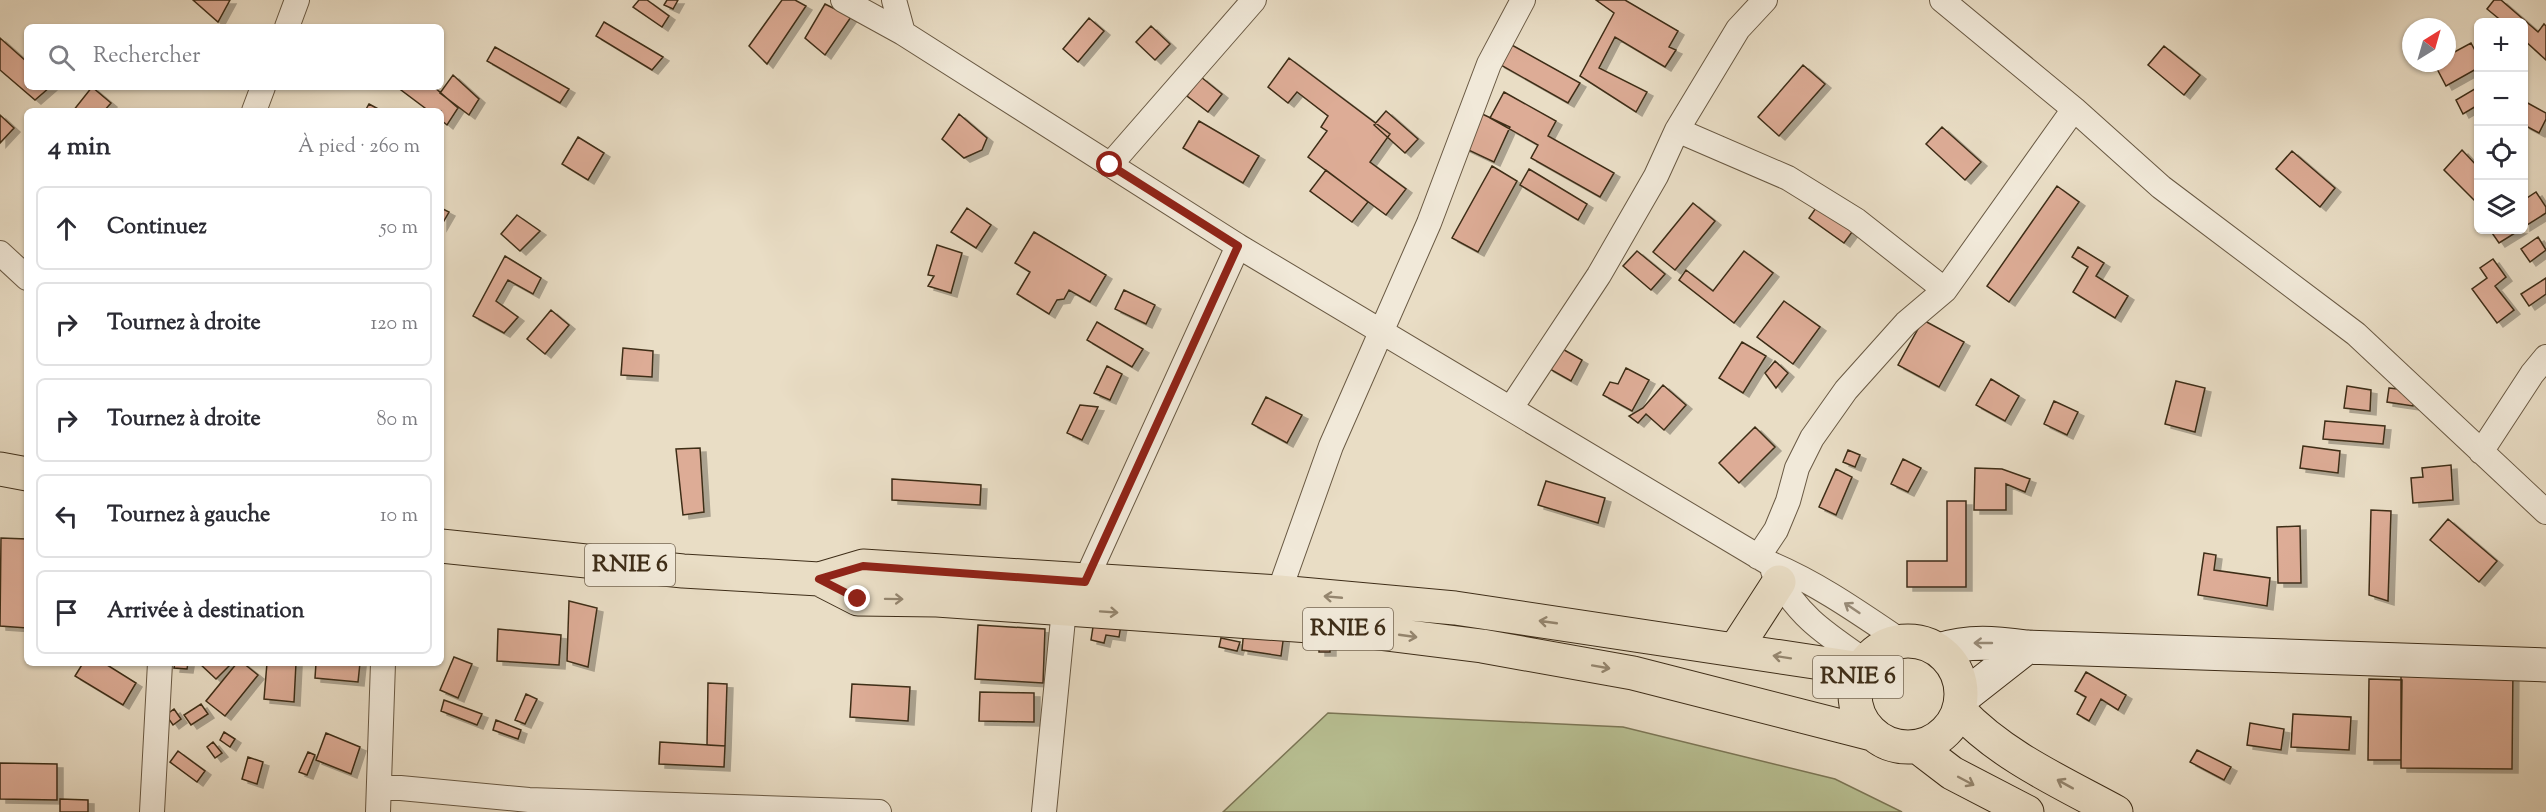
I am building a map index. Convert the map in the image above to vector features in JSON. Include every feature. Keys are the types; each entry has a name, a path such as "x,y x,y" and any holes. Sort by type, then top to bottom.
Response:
{"main road":[{"path":"0,469 24,473"},
{"name":"RNIE 6","path":"444,546 683,571 819,579 863,566 1085,582 1279,592 1455,608 1735,650 1863,665"},
{"path":"1735,650 1769,567"},
{"name":"RNIE 6","path":"819,579 858,599 937,600 1350,629 1482,646 1633,673 1872,734 1893,746 1918,747"},
{"name":"RNIE 6","path":"1872,734 1858,715 1854,691 1863,665 1881,648 1900,641 1921,642 1939,650 1952,663 1960,680 1961,705"},
{"path":"1939,650 1960,644 1988,642 2027,647 2546,666"},
{"path":"2027,647 1961,705 1944,735 1918,747 1952,774 2027,812"},
{"path":"1961,705 1972,724 2030,765 2116,812"}],"street":[{"path":"287,24 297,0"},
{"path":"843,0 903,33 1381,334 1512,408 1769,567 1797,575 1832,594 1900,641"},
{"path":"894,0 903,33"},
{"path":"1110,165 1254,0"},
{"path":"1279,592 1331,446 1429,223 1489,64 1523,0"},
{"path":"1512,408 1599,275 1656,176 1677,130 1738,29 1765,0"},
{"path":"1942,0 2074,109 2161,187 2356,334 2546,512"},
{"path":"255,108 262,90"},
{"path":"1863,665 1812,624 1791,600 1769,567 1776,530 1788,501 1797,468 1812,438 1846,390 1906,323 1946,290 2074,109"},
{"path":"1677,130 1788,178 1856,220 1946,290"},
{"path":"1085,582 1238,246"},
{"path":"0,253 24,275"},
{"path":"2481,452 2532,374 2546,357"},
{"path":"1044,812 1064,609"},
{"path":"152,812 160,666"},
{"path":"378,812 383,666"},
{"path":"379,786 529,800 879,812"}],"green space":[{"path":"1328,713 1623,727 1835,779 1902,812 1223,812"}],"building":[{"path":"193,0 230,0 218,22"},
{"path":"639,0 647,0 669,16 662,27 633,7"},
{"path":"667,0 678,0 673,9 664,5"},
{"path":"782,0 795,0 806,6 767,64 749,46"},
{"path":"1596,0 1625,0 1678,31 1669,47 1676,50 1665,67 1615,37 1599,68 1647,92 1636,112 1580,76 1614,13"},
{"path":"2494,0 2501,0 2522,18 2498,18 2487,9"},
{"path":"825,4 851,17 825,55 805,38"},
{"path":"1089,18 1104,31 1078,62 1063,49"},
{"path":"604,22 663,57 652,70 596,36"},
{"path":"2528,23 2538,32 2544,24 2546,26 2546,60 2528,44"},
{"path":"1151,26 1170,44 1155,60 1136,42"},
{"path":"0,38 24,59 24,90 47,90 35,100 0,70"},
{"path":"2471,43 2474,49 2474,70 2446,86 2439,72 2456,72 2456,51"},
{"path":"1510,44 1580,83 1568,103 1499,64"},
{"path":"2164,46 2200,75 2184,95 2148,65"},
{"path":"495,47 569,89 560,103 487,61"},
{"path":"1289,58 1390,134 1370,162 1406,189 1386,215 1308,157 1327,131 1321,127 1328,116 1297,92 1288,103 1268,87"},
{"path":"1803,65 1825,84 1779,136 1758,117"},
{"path":"453,75 479,99 469,115 440,93"},
{"path":"1201,77 1222,94 1208,112 1187,96"},
{"path":"2474,89 2474,107 2463,114 2456,100"},
{"path":"90,90 96,90 111,103 107,108 75,108"},
{"path":"401,90 437,90 458,108 447,125 444,122 444,108 425,108"},
{"path":"1504,92 1556,121 1548,136 1614,173 1600,197 1531,158 1538,145 1490,118"},
{"path":"2528,103 2546,113 2546,119 2539,133 2528,127"},
{"path":"1386,111 1418,139 1405,153 1374,125"},
{"path":"1478,112 1510,127 1494,162 1462,147"},
{"path":"959,114 987,138 982,150 964,158 942,139"},
{"path":"0,115 14,128 0,143"},
{"path":"1199,121 1259,156 1243,183 1183,148"},
{"path":"1942,127 1981,162 1965,180 1926,144"},
{"path":"578,137 604,153 588,180 562,164"},
{"path":"2462,150 2474,163 2474,200 2444,170"},
{"path":"2292,151 2335,188 2320,207 2276,169"},
{"path":"1492,166 1517,181 1478,252 1452,238"},
{"path":"1529,169 1587,204 1578,220 1520,185"},
{"path":"1326,170 1368,202 1352,222 1310,191"},
{"path":"2057,186 2079,202 2009,302 1987,286"},
{"path":"2536,192 2546,207 2546,213 2528,224 2528,197"},
{"path":"1820,202 1855,228 1844,243 1809,218"},
{"path":"1693,203 1715,221 1675,270 1653,252"},
{"path":"967,208 991,225 976,248 951,232"},
{"path":"444,210 449,212 444,221"},
{"path":"517,215 540,231 520,251 501,234"},
{"path":"1034,232 1106,275 1090,302 1069,290 1064,299 1057,300 1049,314 1017,294 1030,272 1015,263"},
{"path":"2493,234 2514,234 2499,243"},
{"path":"2538,237 2546,250 2530,262 2521,249"},
{"path":"937,245 962,253 951,293 928,286 934,276 928,275"},
{"path":"2078,247 2104,263 2096,276 2128,296 2115,318 2073,292 2088,267 2072,257"},
{"path":"1637,251 1665,274 1651,290 1623,266"},
{"path":"1744,251 1773,273 1734,323 1679,280 1686,270 1713,291"},
{"path":"505,256 541,278 533,294 508,280 496,301 518,317 504,333 473,316"},
{"path":"2493,259 2506,277 2495,286 2514,310 2497,323 2472,289 2487,278 2480,268"},
{"path":"2546,278 2546,294 2529,306 2521,294"},
{"path":"1124,290 1155,305 1146,324 1115,309"},
{"path":"1784,301 1820,327 1793,364 1757,337"},
{"path":"551,310 569,325 545,354 527,339"},
{"path":"1923,320 1964,342 1939,387 1898,365"},
{"path":"1097,322 1143,349 1132,367 1087,340"},
{"path":"1742,342 1766,356 1743,393 1719,378"},
{"path":"1559,347 1582,360 1571,381 1548,368"},
{"path":"623,348 653,351 652,377 621,375"},
{"path":"1775,361 1788,373 1776,388 1765,373"},
{"path":"1107,366 1122,374 1110,400 1094,393"},
{"path":"1626,368 1649,380 1632,411 1603,395 1610,382 1618,384"},
{"path":"1991,379 2019,396 2005,421 1976,405"},
{"path":"2176,381 2205,388 2195,432 2165,424"},
{"path":"1663,385 1686,405 1664,430 1646,414 1638,423 1629,416 1643,408"},
{"path":"2347,386 2371,390 2370,411 2344,408"},
{"path":"2389,388 2415,391 2413,406 2387,402"},
{"path":"1266,397 1302,415 1287,443 1252,424"},
{"path":"2054,401 2078,412 2067,435 2044,424"},
{"path":"1080,405 1098,407 1082,440 1067,433"},
{"path":"2325,421 2385,426 2383,444 2323,439"},
{"path":"1755,427 1775,447 1739,483 1719,463"},
{"path":"2303,446 2340,451 2338,473 2300,468"},
{"path":"700,448 704,512 683,515 676,449"},
{"path":"1848,450 1860,455 1855,467 1843,462"},
{"path":"1903,459 1921,468 1908,492 1891,484"},
{"path":"2451,465 2453,500 2413,503 2411,478 2423,477 2422,468"},
{"path":"1975,468 2002,469 2030,479 2025,492 2006,484 2006,510 1974,510"},
{"path":"1836,469 1852,477 1836,515 1819,507"},
{"path":"892,479 981,485 980,505 892,500"},
{"path":"1546,481 1605,498 1598,523 1538,505"},
{"path":"1947,501 1966,501 1966,587 1907,587 1907,561 1947,561"},
{"path":"2371,510 2391,511 2388,601 2369,595"},
{"path":"2448,519 2497,561 2479,582 2430,540"},
{"path":"2300,526 2301,583 2278,583 2277,527"},
{"path":"1,538 24,539 24,628 0,626"},
{"path":"2204,553 2216,555 2214,570 2270,578 2267,606 2198,595"},
{"path":"569,601 597,608 588,667 567,661"},
{"path":"1095,614 1121,625 1119,637 1106,635 1104,643 1091,640"},
{"path":"978,625 1045,629 1043,683 975,679"},
{"path":"498,629 561,635 559,665 497,661"},
{"path":"1244,629 1284,634 1281,656 1242,650"},
{"path":"1319,633 1330,634 1330,652 1319,652"},
{"path":"1221,638 1240,642 1237,651 1219,647"},
{"path":"454,657 472,664 458,698 440,690"},
{"path":"81,666 109,666 136,683 123,705 75,676"},
{"path":"174,666 188,666 187,669 174,668"},
{"path":"202,666 229,666 216,679"},
{"path":"235,666 247,666 258,675 225,716 206,701"},
{"path":"267,666 296,666 294,702 264,699"},
{"path":"316,666 360,666 358,682 315,678"},
{"path":"2401,666 2513,667 2512,769 2401,768"},
{"path":"2086,672 2126,695 2118,710 2101,699 2089,721 2077,714 2086,697 2075,691"},
{"path":"2369,679 2402,680 2401,760 2368,760"},
{"path":"708,683 727,684 725,746 707,745"},
{"path":"852,684 910,687 908,721 850,717"},
{"path":"980,692 1034,693 1034,722 979,721"},
{"path":"526,694 537,699 525,724 515,720"},
{"path":"444,700 482,714 477,725 441,711"},
{"path":"201,704 208,714 191,725 184,715"},
{"path":"174,709 181,719 173,725 166,715"},
{"path":"2293,714 2351,717 2349,750 2291,747"},
{"path":"496,720 521,730 518,739 493,730"},
{"path":"2250,723 2284,729 2281,750 2247,745"},
{"path":"224,732 235,739 230,747 220,740"},
{"path":"326,733 360,747 351,774 316,760"},
{"path":"213,742 222,753 215,758 207,747"},
{"path":"660,742 725,746 724,767 659,764"},
{"path":"2197,750 2231,767 2224,780 2190,762"},
{"path":"178,751 205,771 197,782 170,762"},
{"path":"308,752 315,755 307,775 299,772"},
{"path":"248,757 263,762 257,784 242,779"},
{"path":"0,763 57,764 57,800 0,799"},
{"path":"60,799 88,800 88,812 60,812"}],"route":[{"path":"858,599 819,579 863,566 1085,582 1238,246 1110,165"}]}
